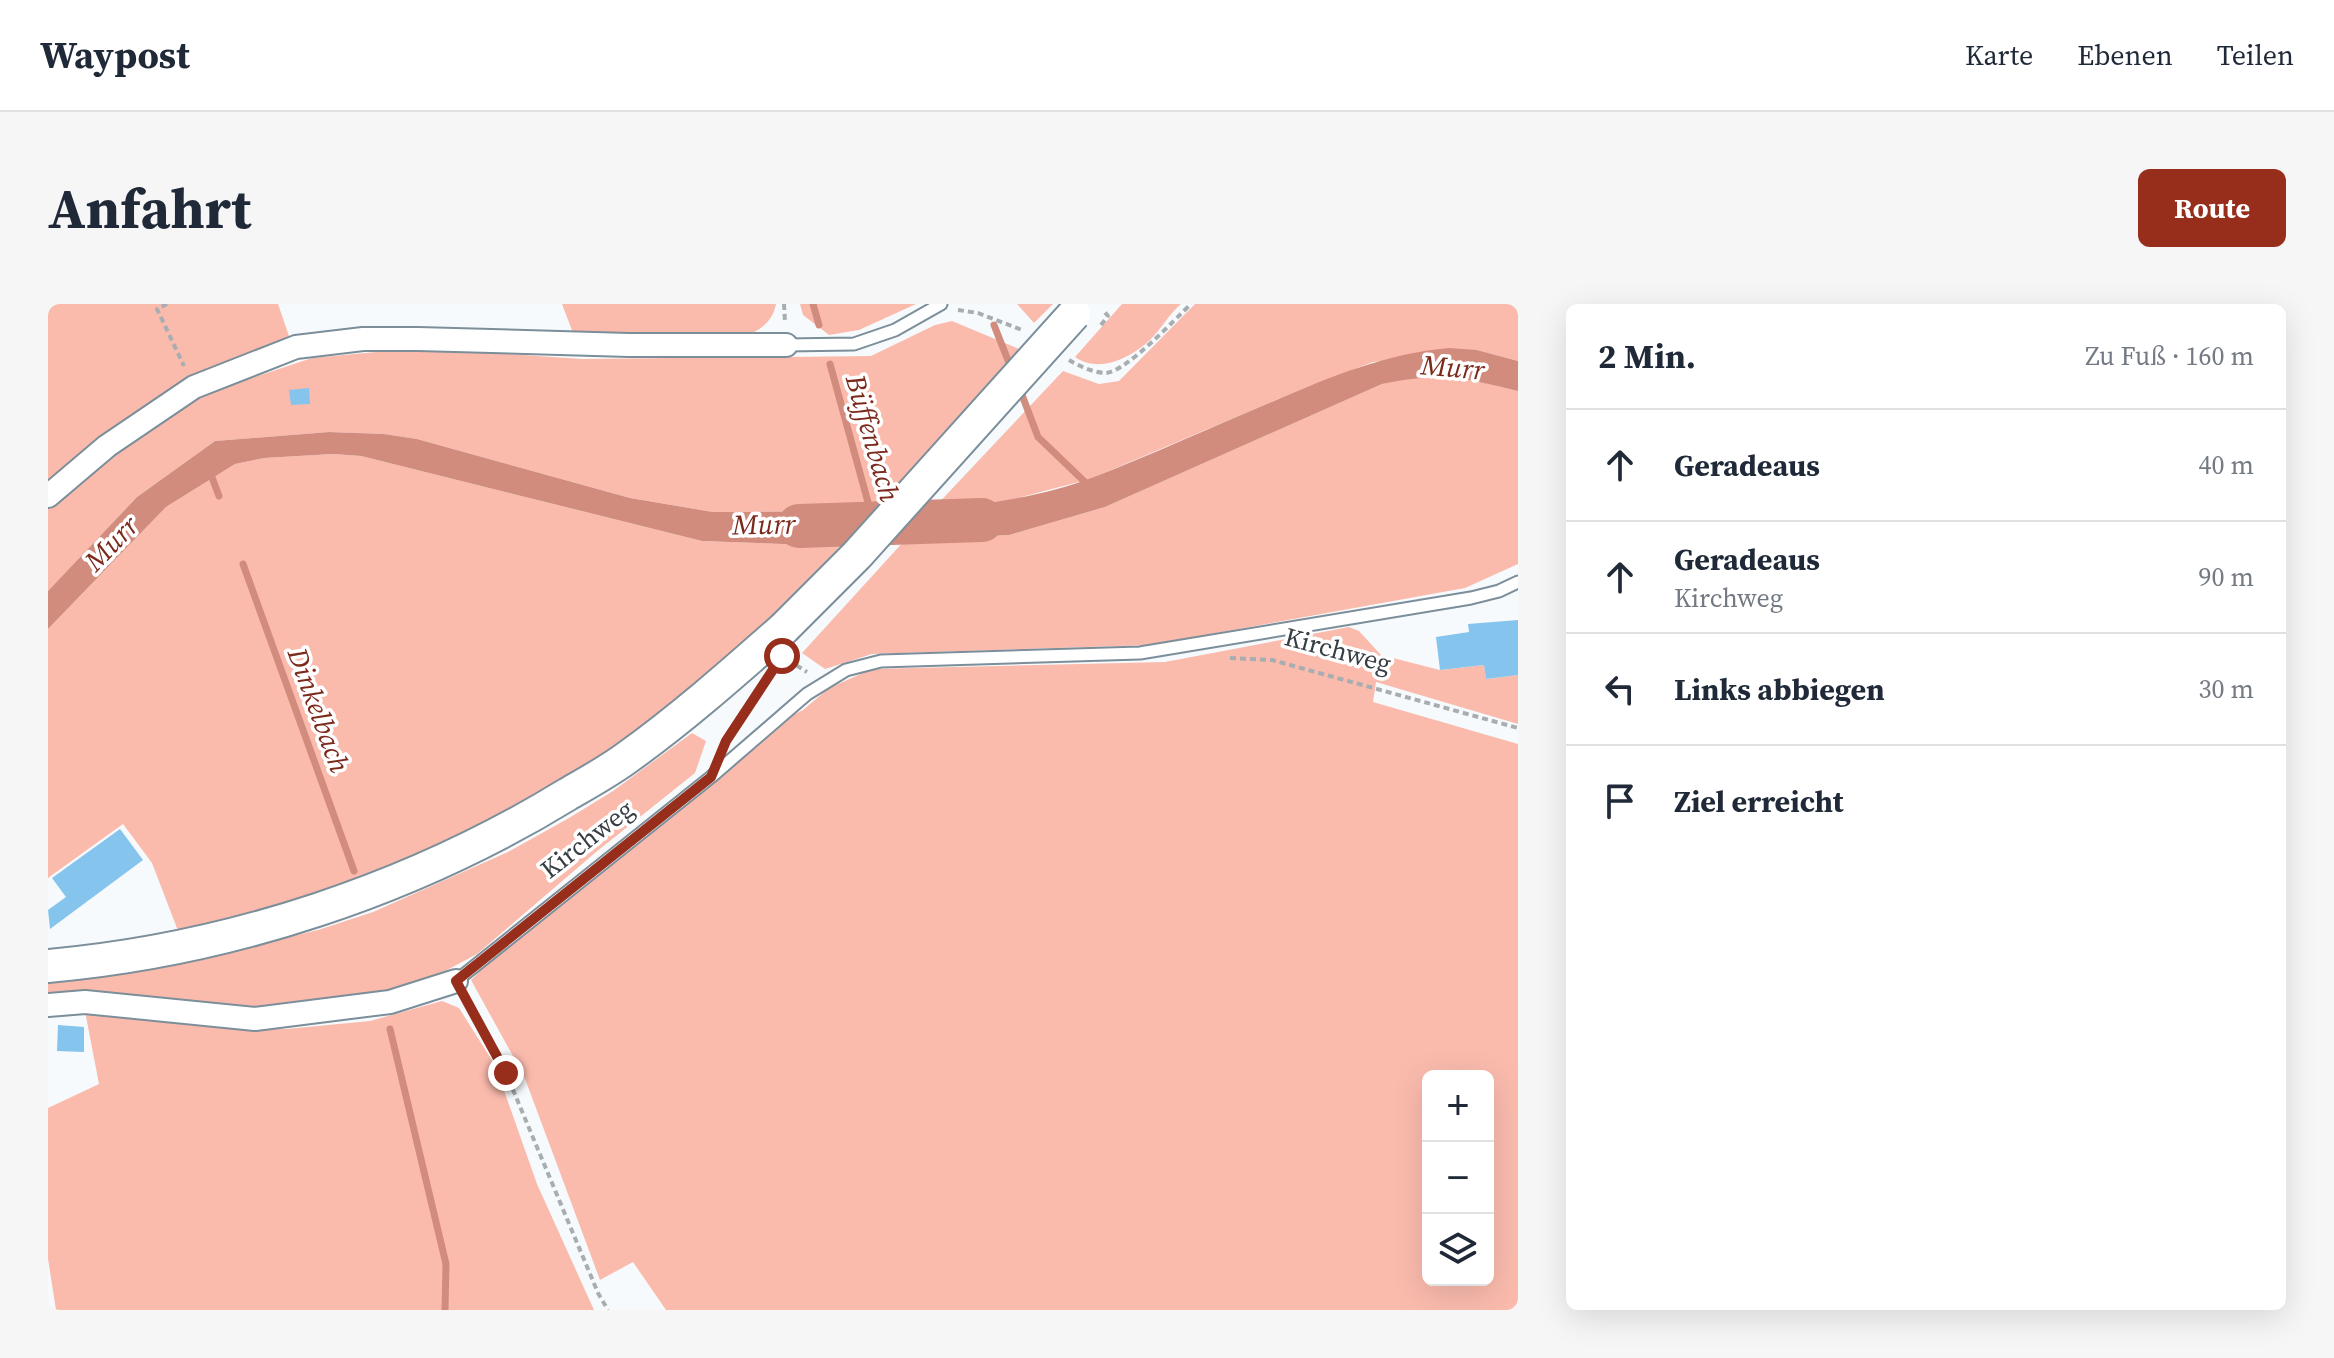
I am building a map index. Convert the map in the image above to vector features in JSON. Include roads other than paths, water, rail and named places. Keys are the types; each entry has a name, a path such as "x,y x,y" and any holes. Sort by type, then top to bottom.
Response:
{"street":[{"path":"48,966 208,940 283,920 399,881 507,830 624,760 783,642 857,555 1079,309"},
{"path":"48,496 107,446 194,387 296,347 363,339 786,345"},
{"name":"Kirchweg","path":"48,1005 85,1002 255,1019 390,1002 456,981"}],"lane":[{"path":"786,345 854,344 895,330 939,305"},
{"name":"Kirchweg","path":"456,981 711,777 784,711 823,682 846,670 881,661 1140,653 1471,598 1518,582"}],"water":[{"path":"1449,348 1477,350 1518,361 1518,391 1481,382 1435,377 1382,384 1105,507 1009,535 905,540 932,510 1014,499 1074,484 1338,375 1403,355"},
{"path":"329,432 417,439 630,498 713,512 873,511 840,546 702,541 361,456 333,454 264,458 235,464 166,507 48,629 48,591 137,497 215,441"}],"waterway":[{"name":"Büffenbach","path":"813,304 819,325"},
{"path":"994,325 1011,368"},
{"name":"Büffenbach","path":"830,364 874,524"},
{"path":"1019,387 1038,437 1088,485"},
{"name":"Dinkelbach","path":"210,472 219,496"},
{"name":"Murr","path":"799,526 982,520"},
{"name":"Dinkelbach","path":"243,564 354,871"},
{"name":"Dinkelbach","path":"390,1029 446,1264 445,1310"}]}
